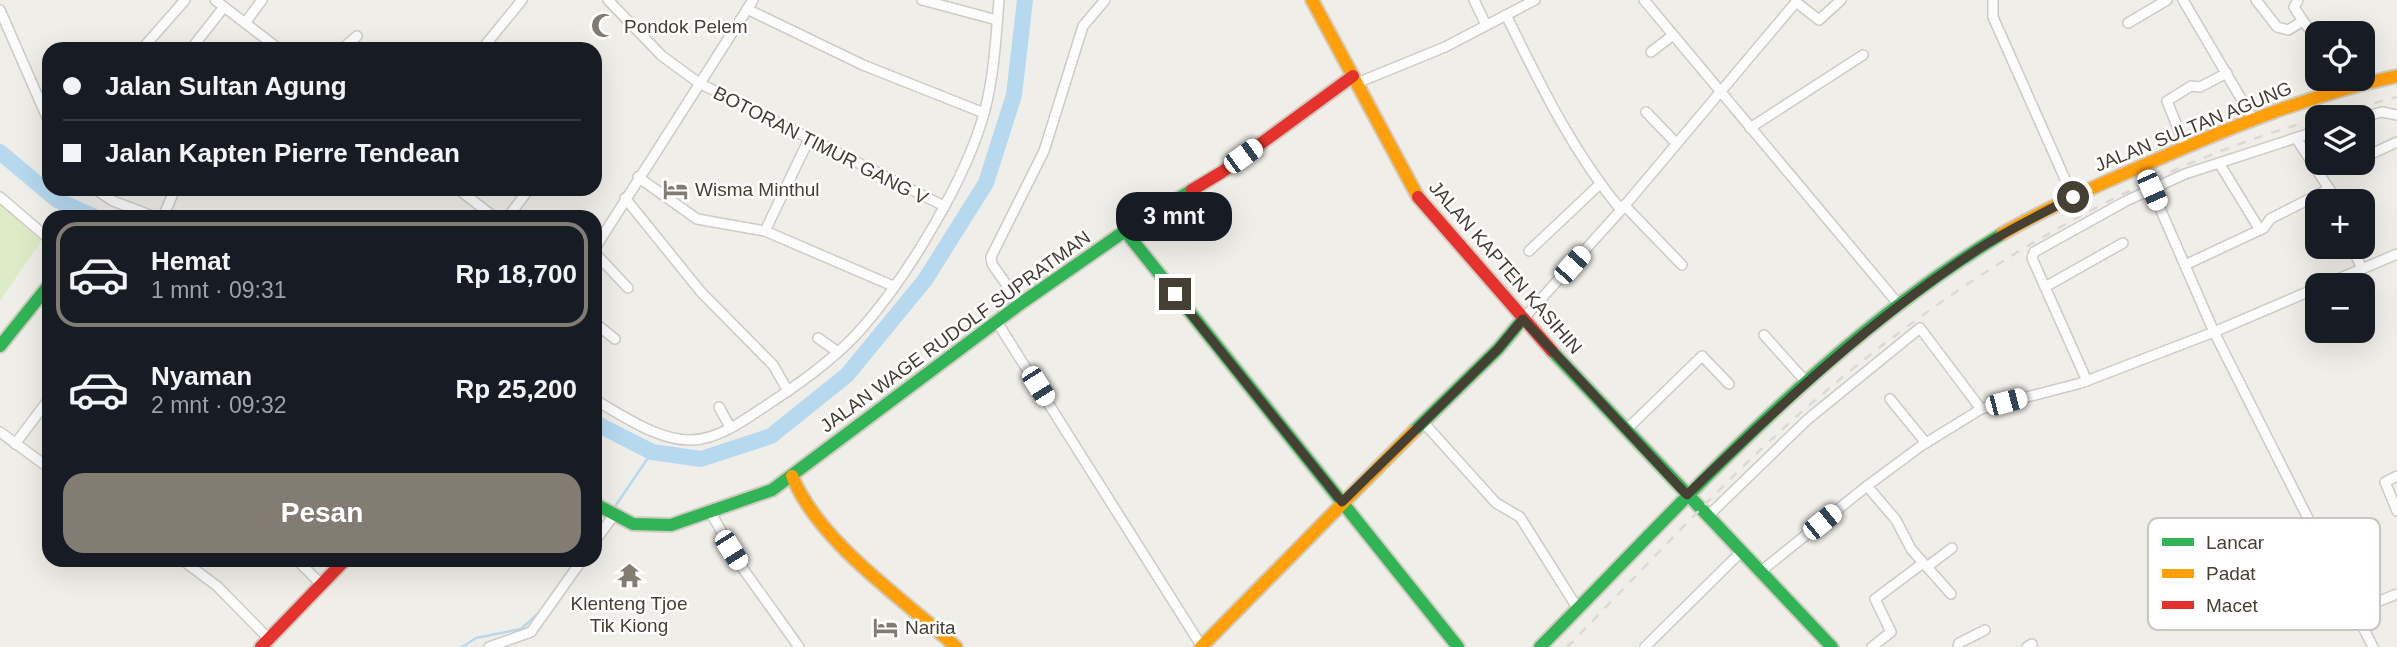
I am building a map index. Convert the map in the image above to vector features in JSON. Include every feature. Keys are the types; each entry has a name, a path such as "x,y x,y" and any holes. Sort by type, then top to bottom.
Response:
{"street":[{"path":"148,42 185,0"},
{"path":"215,0 270,42"},
{"path":"245,23 261,0"},
{"path":"488,42 522,0"},
{"name":"BOTORAN TIMUR GANG V","path":"608,0 662,56 699,83 944,206"},
{"path":"602,236 753,0"},
{"path":"922,0 997,20"},
{"path":"602,404 652,431 681,439 707,437 788,391 838,352 863,327 893,286 962,174 984,113 995,62 999,0"},
{"path":"1020,304 992,264 991,257 1044,151 1083,26 1105,0"},
{"name":"JALAN KAPTEN KASIHIN","path":"1312,0 1422,204 1523,319 1832,647"},
{"path":"1474,0 1486,25"},
{"path":"1355,79 1445,47 1535,0"},
{"path":"1644,0 1900,306"},
{"path":"997,322 1201,647 1342,502 1498,349 1623,208 1718,91 1796,2 1818,20 1841,0"},
{"path":"1993,0 1993,17 2073,197"},
{"path":"2128,23 2168,0"},
{"path":"2183,0 2253,118"},
{"path":"2256,0 2283,31 2303,21"},
{"path":"2298,0 2294,7 2305,24"},
{"path":"196,42 224,6"},
{"path":"747,9 852,60 984,113"},
{"path":"0,10 42,106"},
{"path":"1506,15 1558,119 1600,184 1682,265"},
{"path":"1651,52 1673,35"},
{"path":"350,42 357,36"},
{"path":"1750,128 1863,55"},
{"path":"2185,146 2167,101 2191,86 2200,87 2227,73"},
{"name":"JALAN SULTAN AGUNG","path":"2375,79 2397,76"},
{"name":"JALAN WAGE RUDOLF SUPRATMAN","path":"602,508 642,526 660,526 711,513 772,490 1020,304 1125,231 1202,185 1355,79"},
{"name":"JALAN SULTAN AGUNG","path":"1540,647 1687,495 1807,383 1900,306 1980,248 2073,197 2185,146 2327,91"},
{"path":"2375,113 2382,111 2397,115"},
{"path":"1646,112 1676,143"},
{"path":"2080,383 2032,258 2035,252 2115,207 2152,190 2219,163 2305,135"},
{"path":"2296,138 2305,149"},
{"path":"765,231 809,139"},
{"path":"2375,152 2397,142"},
{"path":"2219,163 2260,230"},
{"path":"2322,175 2329,189"},
{"path":"638,177 697,219 765,231 893,286"},
{"path":"1529,251 1600,184"},
{"path":"2152,190 2214,332 2308,518"},
{"path":"106,196 137,210"},
{"path":"467,196 485,210"},
{"path":"0,197 42,233"},
{"path":"625,198 701,292 772,365 788,391"},
{"path":"2185,265 2260,230 2270,219 2305,201"},
{"path":"1125,231 1458,647"},
{"path":"2045,287 2123,243"},
{"path":"2352,273 2397,254"},
{"path":"2357,259 2362,269"},
{"path":"602,260 628,288"},
{"path":"1760,572 1867,486 1926,443 1981,409 2080,383 2214,332 2305,293"},
{"path":"0,346 42,294"},
{"path":"1708,516 1808,419 1920,328 1981,409"},
{"path":"602,329 615,339"},
{"path":"1764,335 1807,383"},
{"path":"818,338 838,352"},
{"path":"1626,430 1702,356 1729,384"},
{"path":"1890,399 1926,443"},
{"path":"719,407 730,426"},
{"path":"15,444 42,408"},
{"path":"1423,422 1496,503 1520,517 1578,609"},
{"path":"0,432 42,462"},
{"path":"792,476 805,506 879,580 957,647"},
{"path":"2397,476 2385,482 2397,511"},
{"path":"1867,486 1887,509 1903,538 1951,594"},
{"path":"711,513 741,566 799,647"},
{"path":"602,531 614,515"},
{"path":"1872,647 1891,632 1875,599 1952,548"},
{"path":"1645,647 1741,552"},
{"path":"191,567 217,586 265,643 338,567"},
{"path":"304,567 321,584"},
{"path":"519,647 577,567"},
{"path":"2380,601 2397,594"},
{"path":"1958,647 1959,643 1985,630"},
{"path":"2364,630 2373,647"},
{"path":"489,647 531,632"}],"green space":[{"path":"0,204 41,241 0,301"}],"waterway":[{"path":"602,427 652,452 701,459 771,436 847,375 925,280 986,183 1014,95 1025,0"},
{"path":"0,152 42,187"},
{"path":"52,196 79,210"},
{"path":"616,505 652,452"},
{"path":"462,647 476,638 521,629 542,610"}],"railway":[{"path":"2367,105 2397,97"},
{"path":"1567,647 1775,436 1862,361 1921,316 1982,274 2111,200 2247,141 2305,123"}],"traffic: fast":[{"path":"602,508 633,524 671,525 772,490 1020,304 1125,231 1192,190"},
{"path":"1125,231 1458,647"},
{"path":"1540,647 1703,480 1816,373 1875,323 1937,276 2002,234"},
{"path":"0,346 42,294"},
{"path":"1414,431 1498,349 1523,319"},
{"path":"1552,351 1832,647"}],"traffic: slow":[{"path":"1312,0 1418,197"},
{"path":"2002,234 2078,194 2215,135 2305,101 2397,76"},
{"path":"1201,647 1414,431"},
{"path":"792,476 805,501 842,547 956,647"}],"traffic: jam":[{"path":"1192,190 1222,172 1353,76"},
{"path":"1418,197 1552,351"},
{"path":"261,647 338,567"}],"place":[{"name":"Pondok Pelem","path":"604,26"},
{"name":"Wisma Minthul","path":"675,189"},
{"name":"Klenteng Tjoe Tik Kiong","path":"629,575"},
{"name":"Narita","path":"885,627"}],"route":[{"path":"1175,294 1342,502 1498,349 1523,319 1687,495 1803,387 1900,306 1980,248 2073,197"}]}
